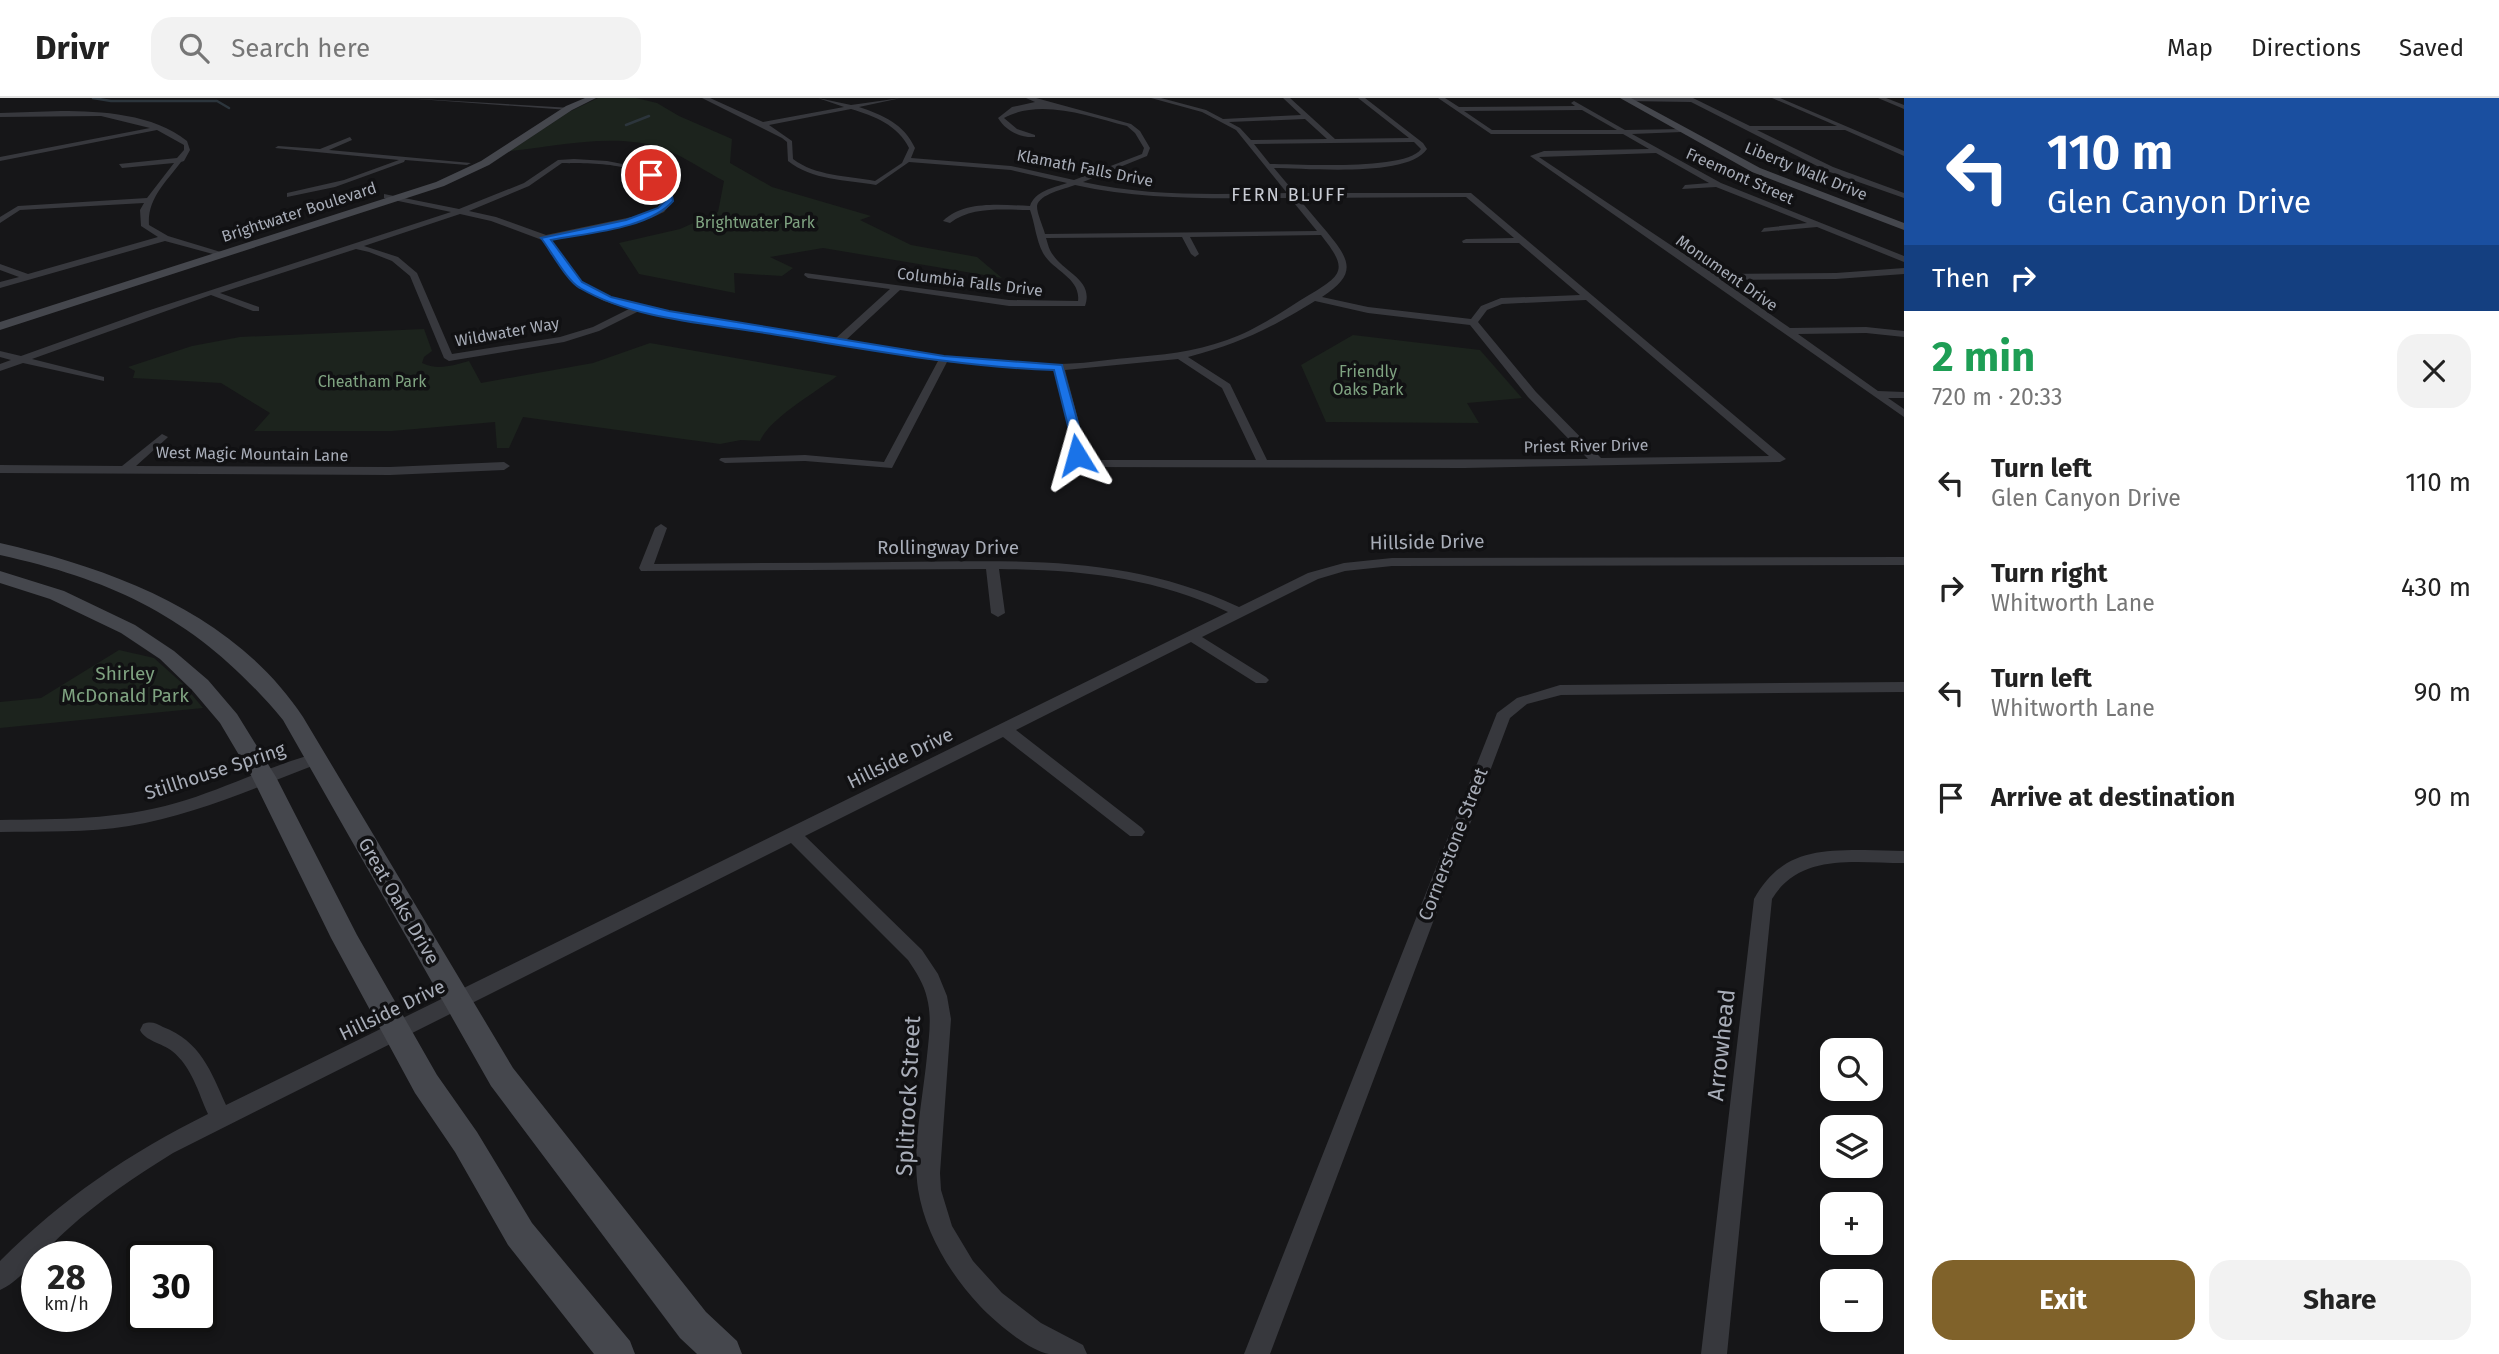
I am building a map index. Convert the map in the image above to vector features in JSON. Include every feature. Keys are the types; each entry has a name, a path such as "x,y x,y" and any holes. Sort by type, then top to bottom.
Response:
{"street":[{"path":"407,98 563,108"},
{"path":"493,104 506,98"},
{"name":"Brightwater Boulevard","path":"0,326 393,197 485,163 578,98"},
{"name":"Brightwater Boulevard","path":"393,197 467,163 563,108 592,98"},
{"path":"705,98 787,136 790,142 790,160 799,167 821,174 876,183 907,160 912,148 903,132 877,117 821,98"},
{"path":"761,124 898,98"},
{"path":"947,221 955,214 971,211 1033,208 1040,196 1141,158 1147,148 1138,132 1129,125 1029,98"},
{"path":"393,197 512,225 545,238 579,284 607,299 638,308 944,359 1000,365 1059,367 1180,356 1229,343 1262,329 1331,287 1344,268 1342,256 1250,142 1225,120 1195,108 1154,98"},
{"path":"1286,98 1333,141"},
{"path":"1269,166 1395,163 1416,158 1424,149 1361,98"},
{"path":"1441,98 1491,132 1624,131"},
{"path":"1567,98 1624,131"},
{"path":"1625,98 1689,99 1830,169 1904,196"},
{"name":"Liberty Walk Drive","path":"1625,98 1763,173 1904,227"},
{"path":"1775,98 1904,154"},
{"path":"1881,98 1904,107"},
{"path":"1033,136 1014,130 1001,118 1009,110 1042,102"},
{"path":"1457,109 1583,108"},
{"path":"0,115 96,114 131,118 184,141 187,150 182,160 144,210 145,226 164,238 214,254"},
{"path":"1225,120 1306,117"},
{"path":"2,157 158,128"},
{"path":"1748,128 1846,128"},
{"name":"Freemont Street","path":"1624,131 1682,130"},
{"name":"Freemont Street","path":"1624,131 1718,185 1904,259"},
{"path":"321,151 350,139"},
{"path":"1250,142 1416,141"},
{"path":"278,148 467,163"},
{"name":"Monument Drive","path":"1656,151 1544,153 1533,156 1904,414"},
{"path":"122,166 182,160"},
{"path":"289,195 346,182 404,160"},
{"name":"Klamath Falls Drive","path":"907,160 1005,167 1116,192 1159,196 1468,195"},
{"path":"0,368 459,211 530,184 546,175 560,161 610,163 641,169 668,192 669,201 661,210 628,222 545,238"},
{"path":"1685,187 1718,185"},
{"name":"Priest River Drive","path":"1059,367 1076,434 1077,455 1083,463 1183,464 1262,461 1464,464 1780,459 1468,195"},
{"path":"0,221 18,208 149,200"},
{"name":"Columbia Falls Drive","path":"808,275 1009,303 1082,304 1082,289 1074,278 1048,255 1033,208"},
{"path":"1764,230 1818,225"},
{"path":"1043,236 1322,233"},
{"path":"1185,235 1195,254"},
{"path":"0,285 164,238"},
{"path":"1466,240 1524,240"},
{"name":"Wildwater Way","path":"355,246 386,254 407,265 414,275 449,358 561,340 596,329 638,308"},
{"name":"Brightwater Boulevard","path":"0,317 214,254"},
{"path":"0,267 27,277"},
{"path":"1712,278 1836,276 1904,271"},
{"path":"839,341 897,288"},
{"path":"213,293 256,309"},
{"path":"1311,297 1368,310 1473,322 1518,382 1597,461"},
{"path":"1473,322 1484,308 1501,301 1589,297"},
{"path":"1786,331 1866,330 1904,334"},
{"path":"0,354 100,379"},
{"path":"1180,356 1226,386 1262,461"},
{"path":"726,460 805,458 888,466 944,359"},
{"path":"1877,394 1904,395"},
{"path":"127,468 162,437"},
{"name":"West Magic Mountain Lane","path":"0,469 377,471 504,466"},
{"name":"Rollingway Drive","path":"661,528 646,568 992,565 1073,568 1142,575 1195,590 1241,613"},
{"name":"Great Oaks Drive","path":"0,549 100,576 136,590 177,611 213,636 253,670 292,716 502,1077 693,1325 724,1354"},
{"name":"Hillside Drive","path":"0,1278 43,1234 90,1194 148,1155 1313,576 1333,569 1367,564 1904,561"},
{"path":"992,565 998,613"},
{"path":"62,597 100,576"},
{"path":"0,577 62,597 128,629 167,655 200,685 229,719 264,777 345,938 426,1084 466,1142 520,1234 617,1354"},
{"path":"94,611 136,590"},
{"path":"1193,637 1261,680"},
{"name":"Cornerstone Street","path":"1257,1354 1503,716 1514,705 1530,697 1572,689 1904,687"},
{"path":"1006,730 1136,832"},
{"name":"Stillhouse Spring","path":"0,826 80,825 129,820 178,808 317,758"},
{"name":"Splitrock Street","path":"793,835 915,955 928,974 937,996 941,1019 929,1158 930,1189 938,1220 953,1250 972,1279 996,1305 1025,1328 1074,1354"},
{"name":"Arrowhead","path":"1714,1354 1763,899 1770,883 1782,871 1811,860 1904,857"},
{"path":"150,1030 170,1037 191,1053 220,1118"}],"green space":[{"name":"Brightwater Park","path":"598,98 636,98 657,103 679,116 732,139 730,163 772,187 871,216 860,220 911,245 977,257 1002,278 823,248 770,257 793,268 782,276 734,273 735,293 639,274 619,243 680,229 718,212 724,181 667,150 630,141 589,141 510,151 569,112"},
{"name":"Cheatham Park","path":"424,329 432,351 424,357 422,363 440,367 469,361 481,383 593,363 650,343 837,376 773,423 760,441 741,440 720,444 523,417 509,448 497,448 495,422 392,431 254,431 270,413 221,383 133,378 135,371 128,367 192,346 240,337"},
{"name":"Friendly Oaks Park","path":"1353,335 1480,350 1522,398 1467,403 1479,423 1326,422 1301,365"},
{"name":"Shirley McDonald Park","path":"119,650 154,658 183,684 203,708 0,728 0,702 41,698"}],"waterway":[{"path":"93,98 111,101 217,101 229,108"},
{"path":"626,125 649,116"}],"district":[{"name":"FERN BLUFF","path":"1289,195"}],"route":[{"path":"651,175 668,192 669,201 661,210 628,222 545,238 579,284 607,299 644,310 944,359 1059,367 1076,434 1077,455"}]}
